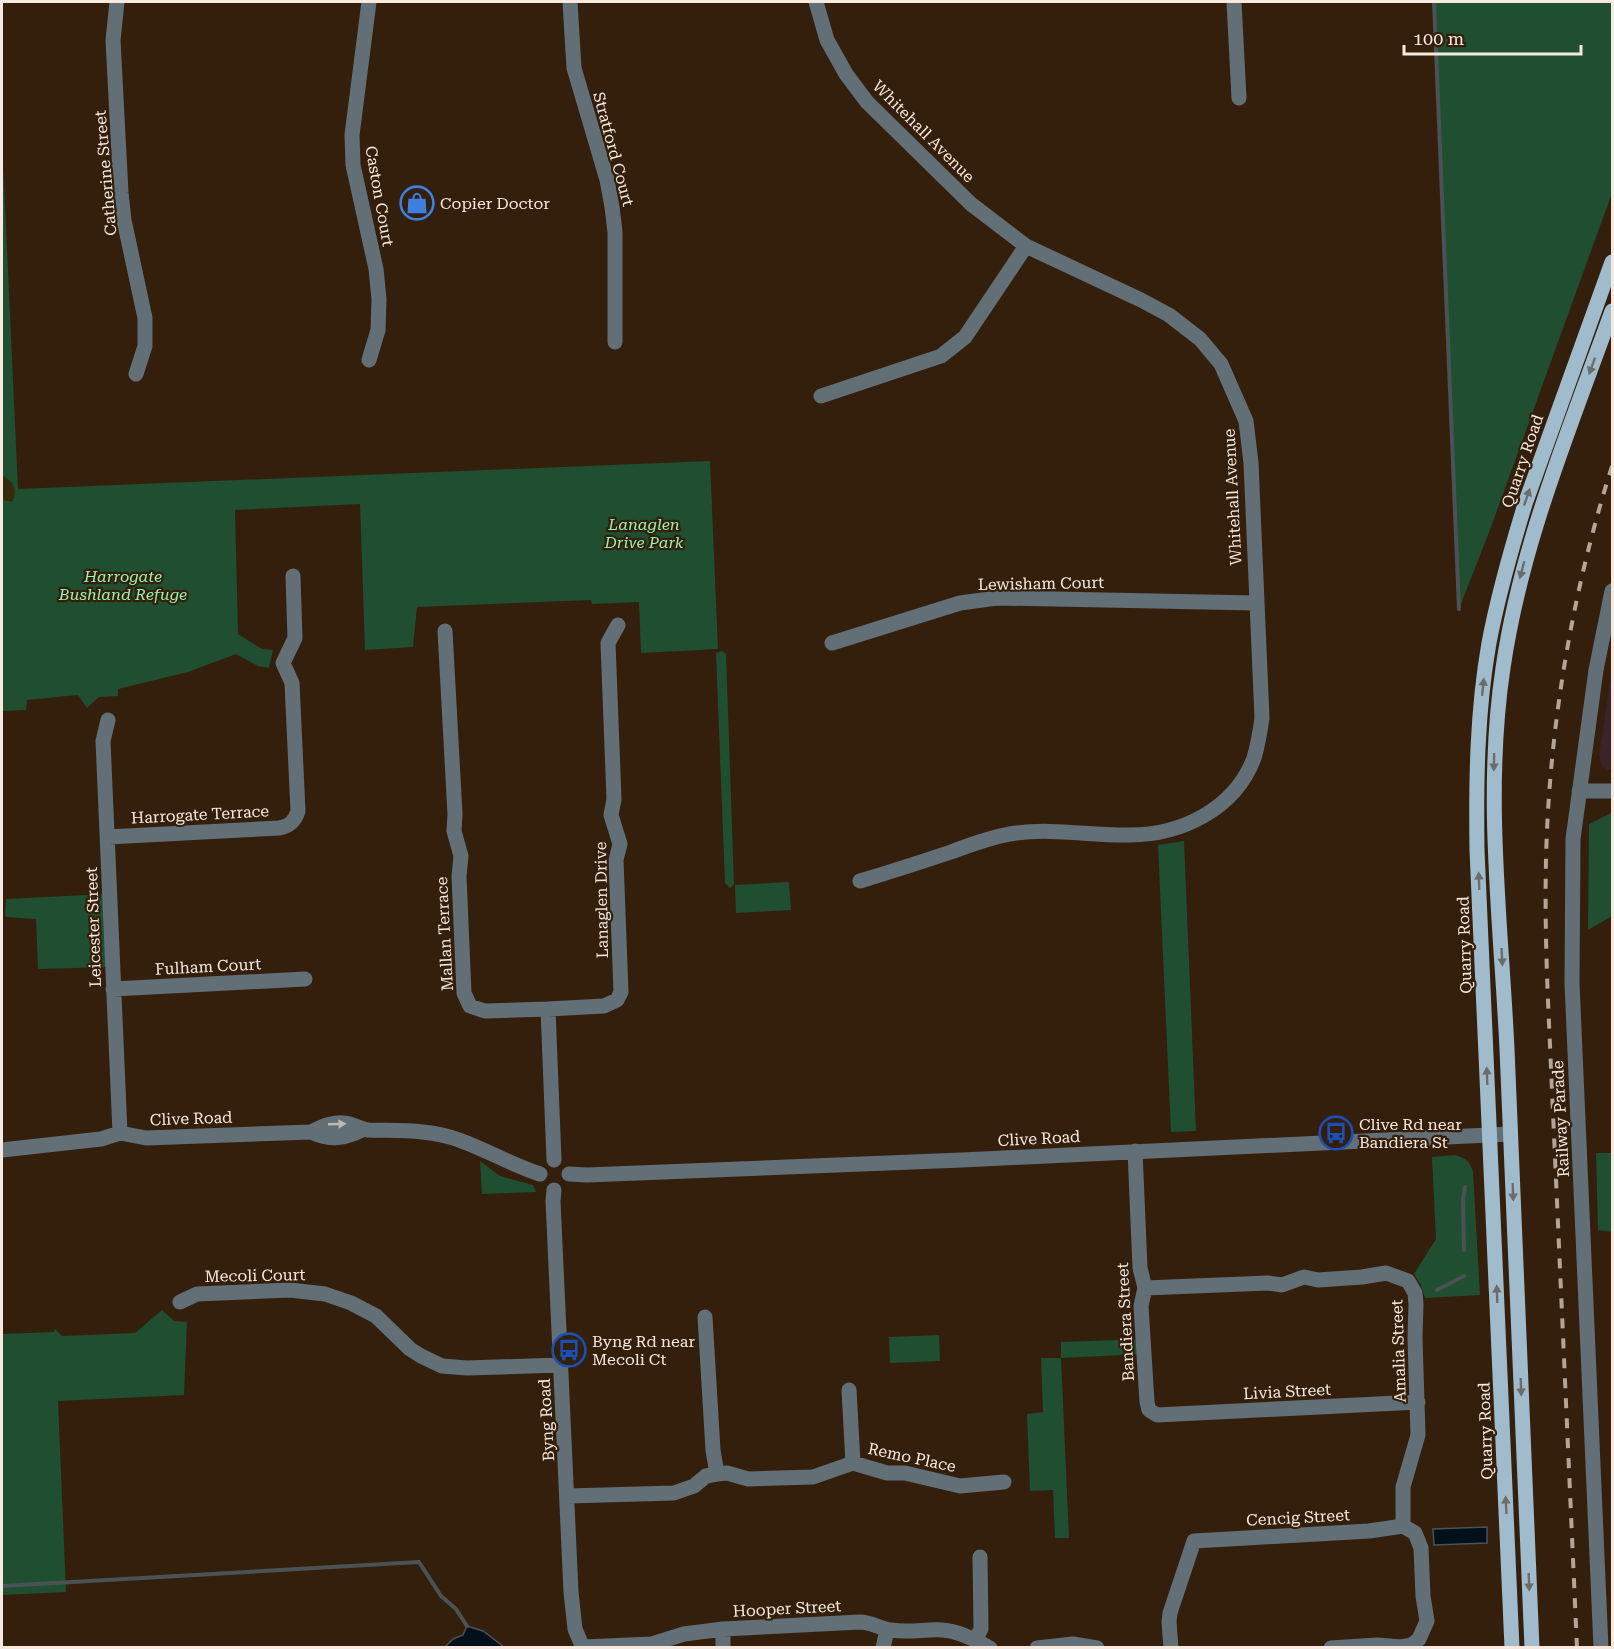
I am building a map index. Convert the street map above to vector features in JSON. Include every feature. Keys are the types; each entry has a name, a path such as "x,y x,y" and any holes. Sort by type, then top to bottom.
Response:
{"main road":[{"name":"Quarry Road","path":"1512,1647 1476,802 1479,722 1497,602 1517,530 1612,262"},
{"name":"Quarry Road","path":"1532,1647 1494,808 1494,760 1502,671 1518,585 1531,539 1612,311"},
{"path":"1499,1352 1519,1351"}],"street":[{"name":"Catherine Street","path":"117,2 113,40 124,220 145,318 145,346 136,374"},
{"name":"Caston Court","path":"369,2 352,135 353,165 376,269 379,299 378,330 369,360"},
{"name":"Stratford Court","path":"570,2 574,68 607,180 612,207 615,232 615,342"},
{"name":"Whitehall Avenue","path":"816,2 827,40 846,74 867,102 971,204 1026,246 1141,300 1169,315 1200,339 1221,364 1246,421 1251,463 1262,705 1260,737 1251,765 1239,784 1220,805 1191,823 1161,833 1131,835 1047,831 1017,833 982,841 860,881"},
{"path":"1234,2 1239,98"},
{"path":"821,396 941,356 965,337 1026,246"},
{"name":"Harrogate Terrace","path":"108,837 279,828 292,823 296,818 298,811 292,683 283,663 295,638 293,576"},
{"name":"Railway Parade","path":"1601,1647 1605,1564 1572,983 1573,839 1596,670 1612,591"},
{"name":"Lewisham Court","path":"832,643 960,603 997,598 1256,603"},
{"name":"Lanaglen Drive","path":"548,1010 604,1006 617,1000 621,992 616,860 620,844 611,815 614,799 608,643 618,625"},
{"name":"Mallan Terrace","path":"446,631 455,802 453,827 461,856 459,876 465,1000 470,1006 485,1011 548,1010"},
{"name":"Leicester Street","path":"108,720 103,741 120,1133"},
{"path":"1579,791 1612,792"},
{"name":"Fulham Court","path":"113,989 305,979"},
{"path":"548,1010 554,1160"},
{"name":"Clive Road","path":"2,1150 101,1139 120,1133 146,1138 311,1132 326,1124 347,1123 364,1130 412,1130 458,1139 518,1167 540,1174"},
{"name":"Clive Road","path":"569,1174 962,1160 1510,1134"},
{"name":"Bandiera Street","path":"1135,1151 1140,1268 1145,1288 1142,1306 1147,1402 1149,1410 1157,1415"},
{"path":"554,1160 562,1162 569,1174 567,1184 554,1190 542,1183 540,1174 543,1166 554,1160"},
{"name":"Byng Road","path":"554,1190 573,1611 575,1629 583,1647"},
{"name":"Amalia Street","path":"1145,1288 1262,1283 1282,1285 1304,1277 1318,1280 1386,1273 1408,1281 1415,1293 1418,1435 1403,1487 1403,1526"},
{"name":"Mecoli Court","path":"180,1302 197,1294 290,1290 325,1294 351,1303 376,1316 410,1348 431,1362 467,1368 561,1365"},
{"path":"568,1496 674,1493 694,1486 706,1476 717,1474 713,1450 705,1317"},
{"path":"849,1390 853,1463"},
{"name":"Livia Street","path":"1157,1415 1418,1402"},
{"name":"Remo Place","path":"717,1474 727,1473 748,1479 813,1477 853,1463 876,1470 905,1473 960,1486 1004,1482"},
{"path":"1331,1647 1401,1647 1412,1645 1419,1640 1426,1621 1421,1548 1414,1533 1403,1526"},
{"name":"Cencig Street","path":"1171,1647 1170,1612 1194,1541 1403,1526"},
{"path":"975,1640 981,1629 980,1557"},
{"name":"Hooper Street","path":"583,1647 652,1644 684,1634 723,1629 860,1622 871,1622 887,1630 957,1632 990,1647"},
{"path":"723,1629 723,1647"},
{"path":"883,1647 887,1630"},
{"path":"1047,1647 1073,1644 1097,1647"}],"shaded area":[{"path":"1612,671 1612,769 1607,770 1602,766 1599,755"}],"green space":[{"path":"1434,2 1612,2 1612,193 1459,609"},
{"path":"2,140 18,489 710,461 718,649 641,653 639,602 592,604 591,600 417,607 413,647 365,650 360,504 235,510 238,634 262,649 273,650 269,668 258,666 236,654 188,672 118,689 118,696 99,697 87,708 78,695 27,700 26,710 2,711"},
{"path":"722,651 726,654 734,884 730,888 725,883 716,653"},
{"path":"1611,813 1612,916 1588,930 1589,824"},
{"path":"1184,841 1196,1131 1171,1132 1158,845"},
{"path":"789,882 791,910 736,913 735,885"},
{"path":"107,894 110,967 38,969 36,919 5,917 6,899"},
{"path":"1596,1153 1612,1153 1612,1232 1598,1230"},
{"path":"1455,1155 1467,1160 1473,1172 1480,1295 1425,1298 1414,1274 1436,1239 1432,1157"},
{"path":"480,1161 500,1176 533,1185 536,1192 482,1194"},
{"path":"162,1310 174,1321 187,1322 184,1395 58,1401 66,1592 2,1595 2,1334 54,1332 55,1329 62,1336 135,1333"},
{"path":"939,1335 940,1361 890,1363 889,1337"},
{"path":"1143,1339 1144,1354 1061,1358 1061,1342"},
{"path":"1041,1358 1061,1358 1069,1538 1055,1538 1053,1490 1030,1491 1027,1414 1043,1412"}],"sand":[{"path":"3,476 14,487 15,494 12,502 4,500 2,495"}],"water":[{"path":"1487,1527 1487,1543 1434,1545 1433,1529"},
{"path":"467,1626 483,1631 504,1647 445,1647 453,1639 463,1635"}],"waterway":[{"path":"1434,2 1459,609"},
{"path":"1464,1250 1463,1199 1465,1187"},
{"path":"1437,1290 1464,1276"},
{"path":"2,1586 419,1562 441,1596 456,1609 467,1626"}],"railway":[{"path":"1577,1648 1547,983 1546,860 1552,760 1565,661 1585,562 1612,466"}],"place":[{"name":"Copier Doctor","path":"417,203"},
{"name":"Clive Rd near Bandiera St","path":"1336,1133"},
{"name":"Byng Rd near Mecoli Ct","path":"569,1350"}],"park label":[{"name":"Lanaglen Drive Park","path":"644,533"},
{"name":"Harrogate Bushland Refuge","path":"123,585"}]}
